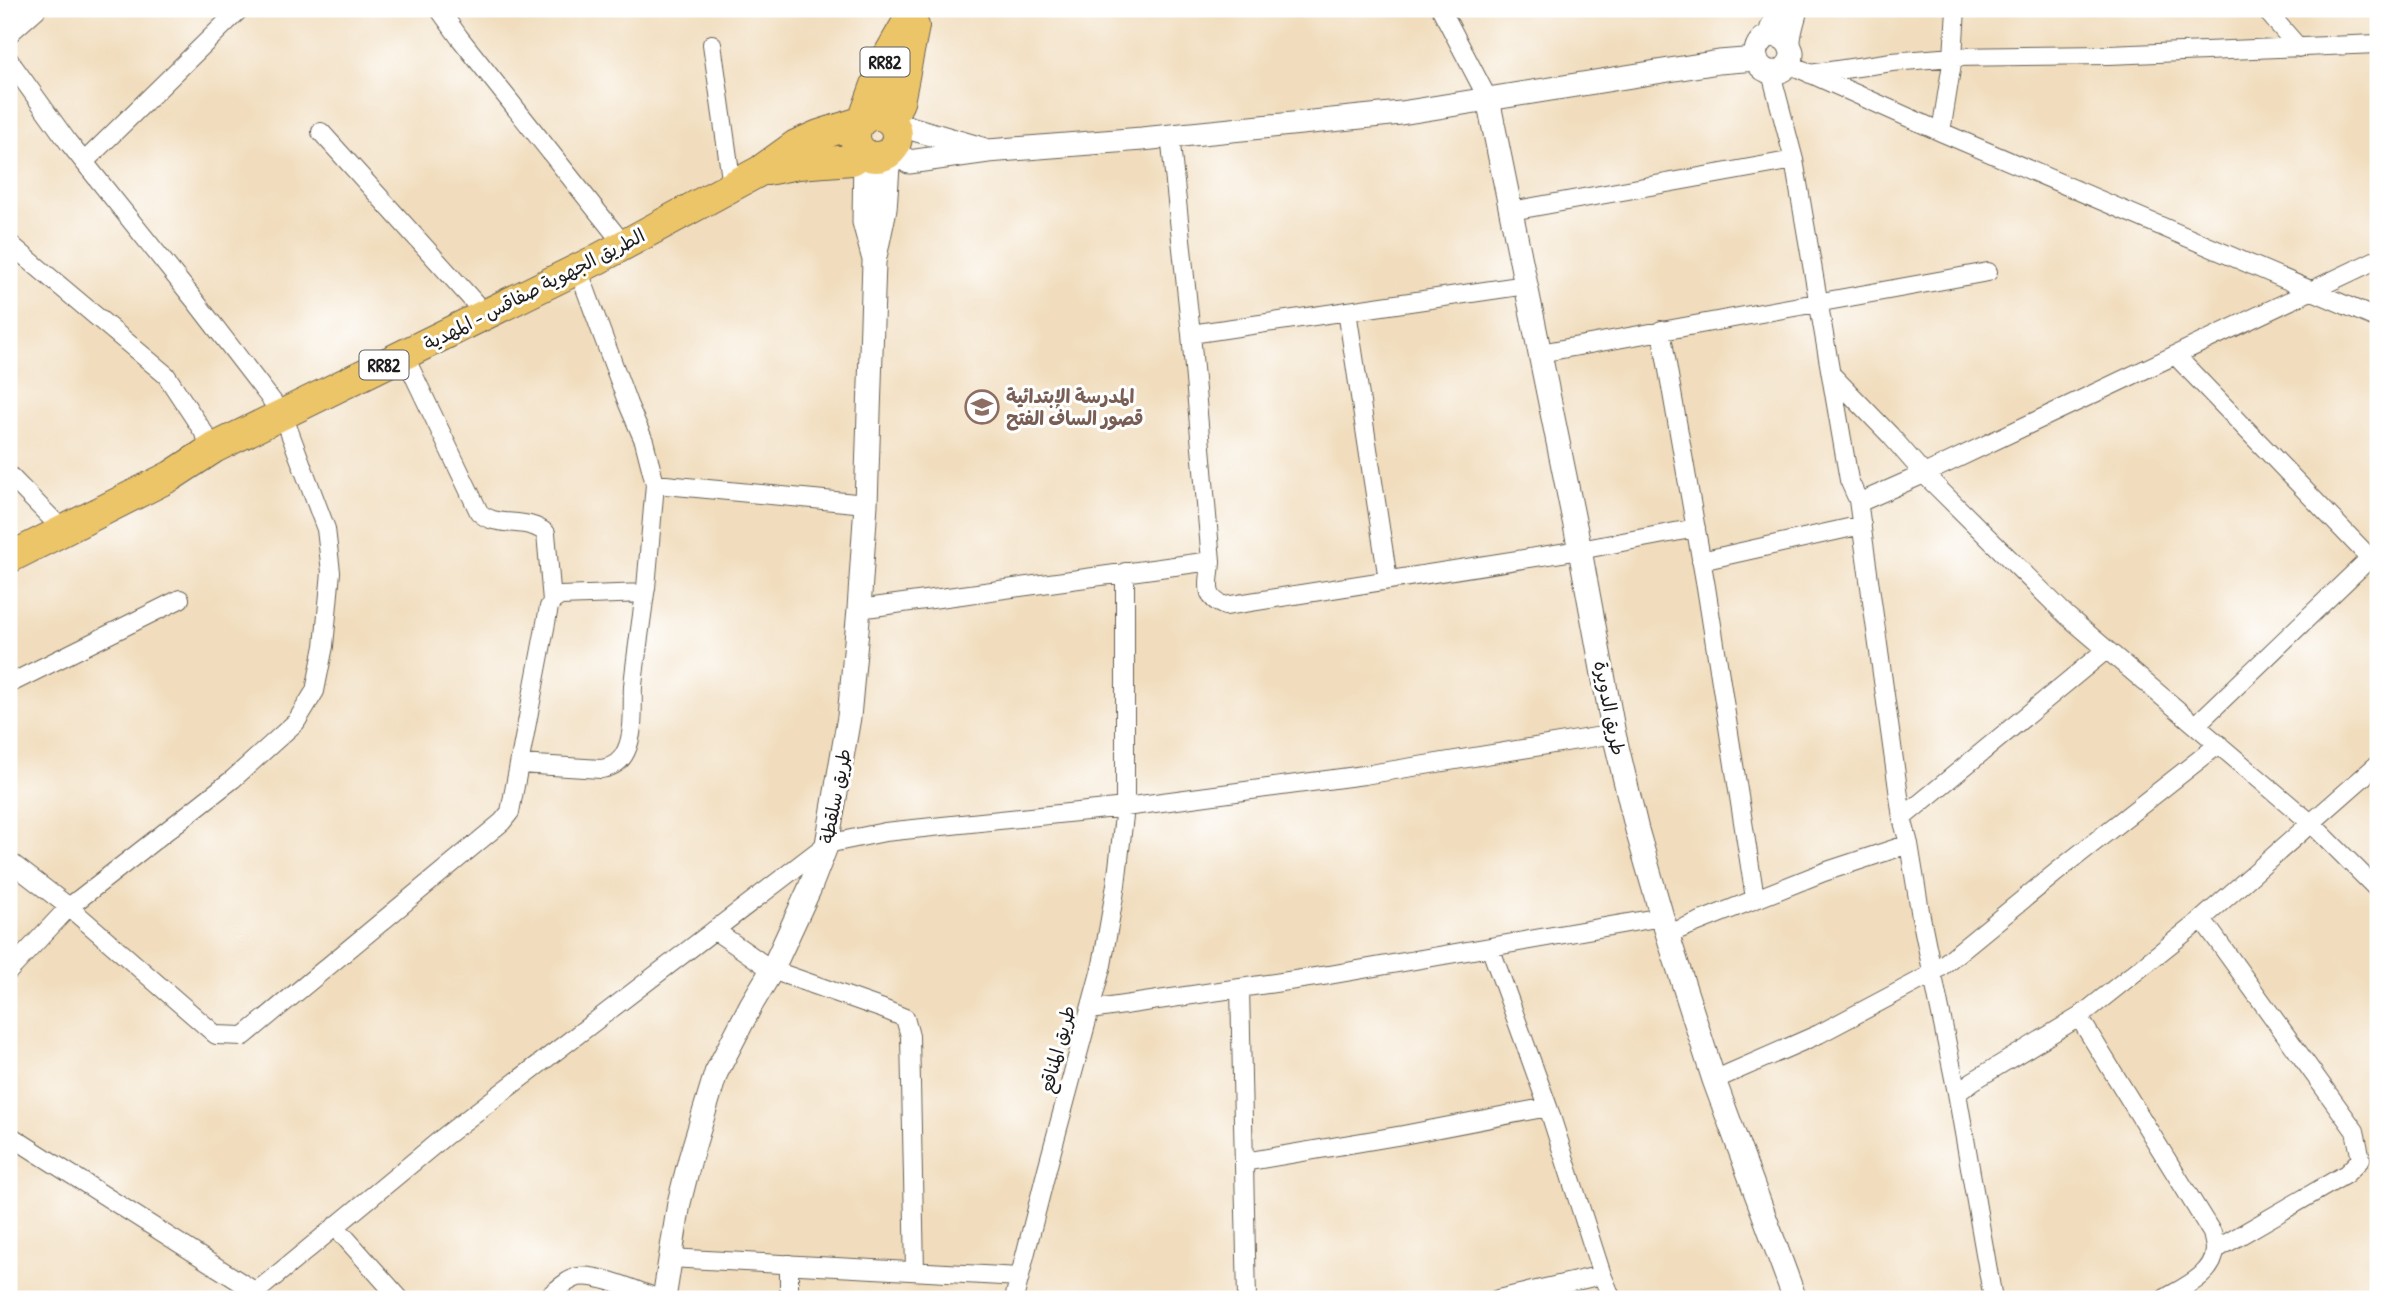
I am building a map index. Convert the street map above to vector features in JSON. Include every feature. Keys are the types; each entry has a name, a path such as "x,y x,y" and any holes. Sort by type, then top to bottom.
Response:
{"main road":[{"name":"RR82","path":"877,137 900,102 916,9"},
{"name":"الطريق الجهوية صفاقس - المهدية","path":"9,558 172,476 214,449 624,245 760,171 796,145 819,135 877,137"}],"street":[{"path":"9,34 37,9"},
{"path":"84,162 240,9"},
{"path":"439,9 624,245"},
{"path":"1441,9 1488,99"},
{"path":"1779,9 1781,58 1794,160 1849,480 1858,500 1902,818 1957,1093 1993,1299"},
{"path":"1781,58 1796,9"},
{"path":"1941,132 1953,57 1956,9"},
{"path":"2264,9 2300,48"},
{"path":"712,44 732,186"},
{"path":"877,137 909,162 988,151 1401,113 1719,62 1781,58 1892,62 1953,57 2109,55 2378,44"},
{"path":"1781,58 1941,132 2378,319"},
{"path":"9,60 84,162 283,415 326,529 331,572 324,646 315,691 296,722 233,779 69,907 9,971"},
{"name":"طريق الدويرة","path":"1488,99 1580,550 1614,734 1637,830 1714,1080 1795,1299"},
{"path":"321,132 485,314"},
{"path":"1170,135 1211,561 1210,596 1214,602 1225,606 1580,550 1696,528"},
{"path":"877,137 988,151"},
{"name":"طريق سلقطة","path":"662,1299 690,1159 716,1073 772,971 827,844 849,718 859,609 866,504 874,262 864,222 877,137"},
{"path":"1511,211 1794,160"},
{"path":"9,243 166,374 214,449"},
{"path":"1858,500 1865,500 1924,474 2378,259"},
{"path":"519,764 601,769 612,767 622,759 631,729 633,686 655,484 644,441 578,269"},
{"path":"1540,353 1988,272"},
{"path":"1191,334 1526,285"},
{"path":"1347,311 1388,580"},
{"path":"1661,330 1702,561 1755,898"},
{"path":"404,355 479,512 485,518 538,525 546,533 552,601"},
{"path":"2176,356 2376,559 2196,725"},
{"path":"1831,374 1924,474 2066,615 2312,824 2378,890"},
{"path":"9,475 63,530"},
{"path":"655,484 866,504"},
{"path":"1702,561 1861,525"},
{"path":"859,609 1211,561"},
{"name":"طريق المناقع","path":"1014,1299 1102,965 1116,884 1125,807 1125,572"},
{"path":"9,861 69,907 216,1035 244,1036 502,822 510,812 552,601 560,596 645,593"},
{"path":"9,684 180,599"},
{"path":"1902,818 2106,650"},
{"path":"9,1135 245,1297 445,1136 827,844 884,832 1125,807 1364,775 1614,734"},
{"path":"1714,1080 1819,1034 1932,974 2218,744"},
{"path":"1957,1093 2080,1017 2202,919 2378,764"},
{"path":"1090,1010 1490,947 1665,925 1755,898 1868,856 1909,844"},
{"path":"2202,919 2355,1131 2361,1158 2346,1174 2215,1250"},
{"path":"714,930 772,971 905,1018 910,1036 915,1271"},
{"path":"1490,947 1548,1107 1612,1299"},
{"path":"1240,988 1247,1299"},
{"path":"2080,1017 2212,1233 2215,1250 2212,1265 2195,1280 2164,1299"},
{"path":"1244,1162 1548,1107"},
{"path":"335,1226 400,1299"},
{"path":"669,1258 1020,1277"},
{"path":"789,1264 789,1299"},
{"path":"1497,1299 1602,1275"},
{"path":"545,1299 570,1280 580,1277 596,1278 662,1299"}],"place":[{"name":"المدرسة الإبتدائية قصور الساف الفتح","path":"982,407"}]}
